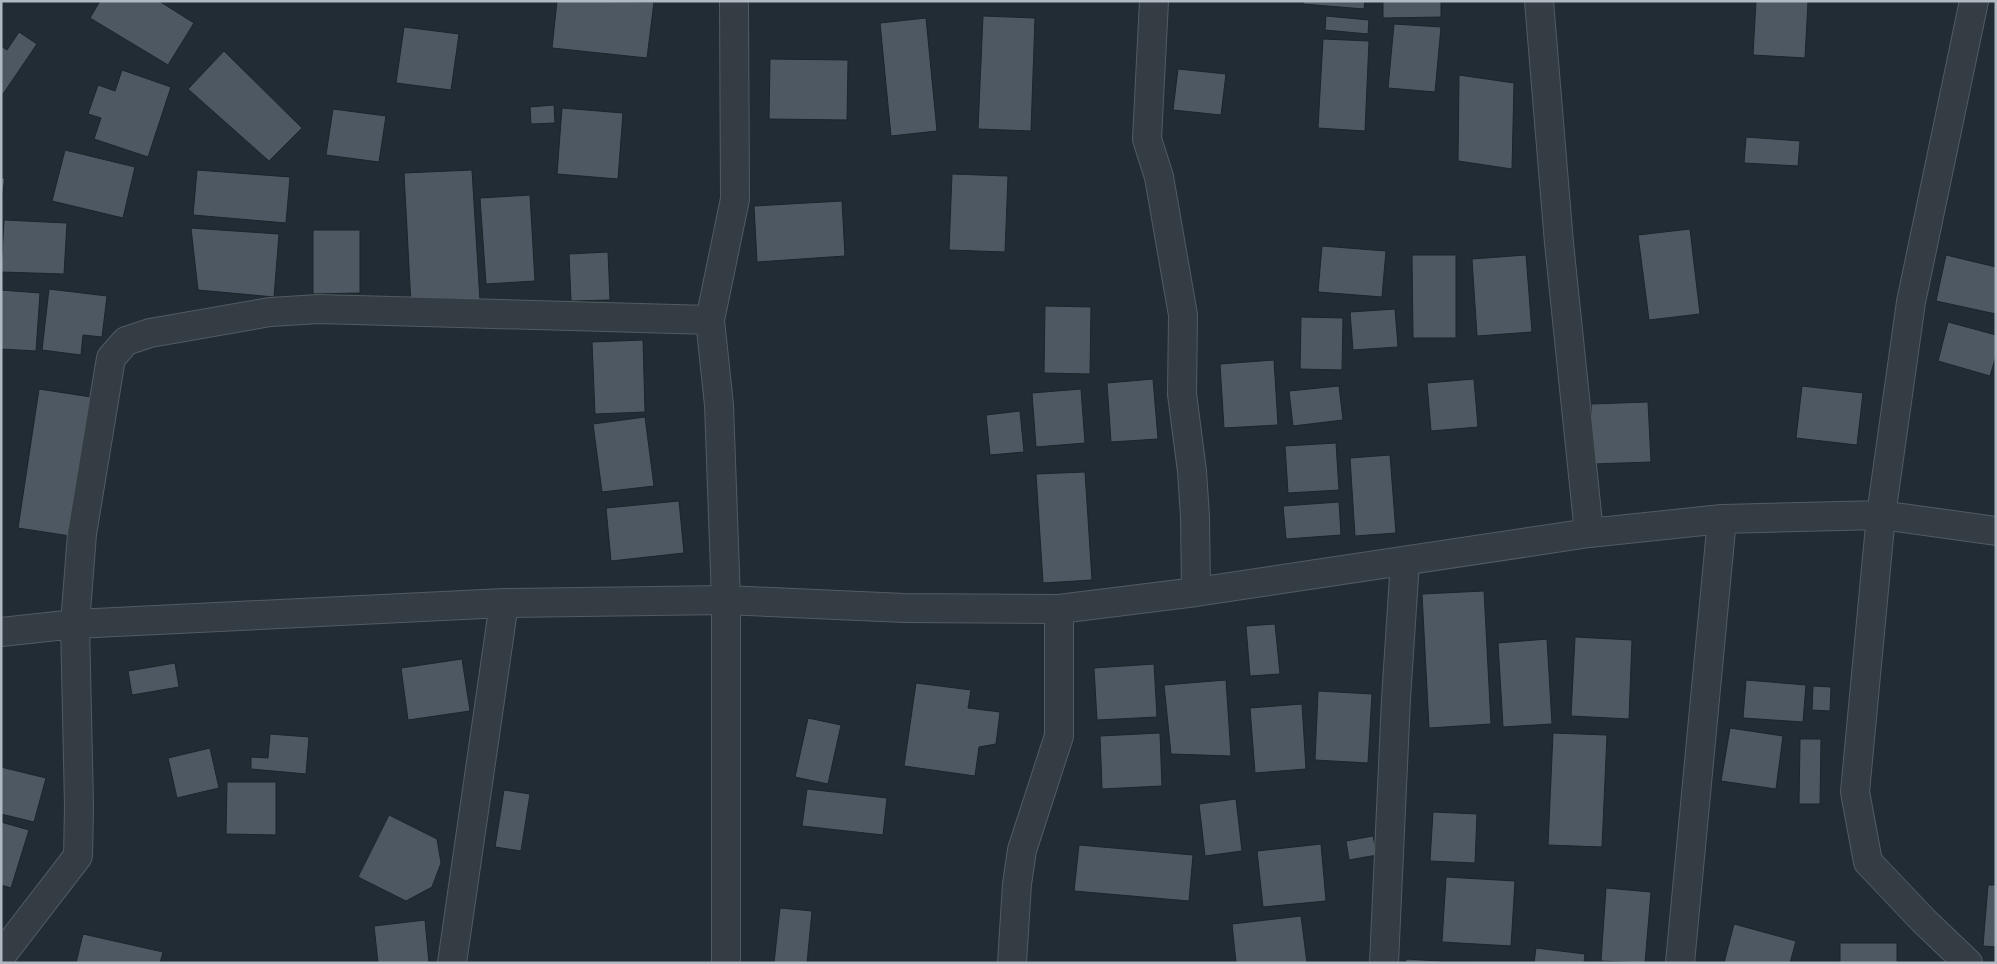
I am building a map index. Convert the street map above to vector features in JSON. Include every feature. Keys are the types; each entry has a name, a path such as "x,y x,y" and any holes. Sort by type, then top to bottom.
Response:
{"street":[{"path":"726,963 726,600 719,405 710,320 735,199 734,1"},
{"path":"1154,1 1147,139 1159,177 1184,315 1182,394 1192,471 1196,592"},
{"path":"1539,1 1559,234 1589,534"},
{"path":"1968,963 1923,920 1868,862 1855,792 1881,515 1912,302 1974,1"},
{"path":"1,956 78,856 79,806 75,624 82,534 111,358 126,340 150,333 270,312 319,309 710,320"},
{"path":"1,632 75,624 504,603 726,600 904,608 1059,609 1196,592 1589,534 1722,520 1881,515 1996,531"},
{"path":"1680,963 1722,520"},
{"path":"1384,963 1404,561"},
{"path":"452,963 504,603"},
{"path":"1012,963 1017,884 1022,850 1047,778 1059,736 1059,609"}],"building":[{"path":"100,1 159,1 194,23 168,65 90,18"},
{"path":"557,1 654,2 647,58 552,48"},
{"path":"1303,1 1365,1 1364,9 1303,4"},
{"path":"1383,1 1441,1 1441,17 1383,18"},
{"path":"1756,1 1808,1 1805,58 1753,55"},
{"path":"983,16 1035,18 1031,131 978,129"},
{"path":"1326,16 1369,20 1368,34 1325,30"},
{"path":"926,18 937,131 891,136 880,23"},
{"path":"1394,24 1441,27 1435,92 1388,88"},
{"path":"404,27 459,34 451,90 396,83"},
{"path":"19,32 37,44 3,94 1,93 1,46 7,50"},
{"path":"1323,39 1369,41 1365,131 1318,128"},
{"path":"224,51 302,128 269,161 188,89"},
{"path":"770,59 848,60 847,120 769,119"},
{"path":"1178,69 1226,74 1221,115 1173,110"},
{"path":"122,70 171,87 148,157 94,139 101,118 88,114 98,85 115,91"},
{"path":"1459,75 1514,83 1512,169 1458,161"},
{"path":"554,105 555,123 531,124 530,107"},
{"path":"562,108 623,113 618,179 557,174"},
{"path":"333,109 386,116 379,162 326,155"},
{"path":"1746,137 1800,141 1798,166 1744,163"},
{"path":"65,150 135,167 123,218 52,201"},
{"path":"197,170 290,177 286,223 193,215"},
{"path":"472,170 480,301 411,305 404,173"},
{"path":"952,174 1008,176 1005,252 949,250"},
{"path":"1,178 5,178 1,204"},
{"path":"530,195 535,281 486,284 480,198"},
{"path":"842,201 845,256 757,262 754,206"},
{"path":"4,220 67,223 64,274 1,272"},
{"path":"191,228 279,234 274,297 198,290"},
{"path":"1690,229 1700,314 1649,320 1638,235"},
{"path":"313,230 360,230 360,293 313,294"},
{"path":"1322,246 1386,251 1382,297 1318,292"},
{"path":"608,252 610,300 571,301 569,254"},
{"path":"1412,255 1456,255 1456,338 1413,338"},
{"path":"1526,255 1532,332 1477,336 1472,259"},
{"path":"1946,255 1996,267 1996,314 1936,301"},
{"path":"49,289 107,296 102,337 83,335 81,355 42,350"},
{"path":"1,290 40,293 36,351 1,349"},
{"path":"1045,306 1091,307 1090,374 1044,373"},
{"path":"1395,309 1398,347 1353,350 1350,312"},
{"path":"1301,317 1343,318 1342,370 1300,369"},
{"path":"1948,322 1996,335 1996,356 1990,376 1938,361"},
{"path":"643,340 645,412 595,414 592,342"},
{"path":"1274,360 1278,425 1224,428 1220,364"},
{"path":"1153,379 1158,439 1111,442 1107,383"},
{"path":"1474,379 1478,427 1431,431 1427,383"},
{"path":"1339,386 1343,420 1293,426 1289,391"},
{"path":"1802,386 1863,393 1857,445 1796,438"},
{"path":"39,389 91,397 70,536 18,528"},
{"path":"1081,389 1085,443 1036,447 1032,393"},
{"path":"1648,402 1651,462 1593,464 1591,404"},
{"path":"1020,411 1024,452 990,455 986,415"},
{"path":"645,417 654,486 602,492 593,424"},
{"path":"1336,443 1339,490 1288,493 1285,446"},
{"path":"1390,455 1396,533 1355,536 1350,458"},
{"path":"1085,472 1092,580 1043,583 1036,474"},
{"path":"679,501 684,553 611,561 606,508"},
{"path":"1339,502 1341,535 1286,539 1283,506"},
{"path":"1484,591 1491,724 1429,728 1422,594"},
{"path":"1275,624 1280,674 1250,676 1246,626"},
{"path":"1575,637 1632,640 1629,719 1571,716"},
{"path":"1547,639 1552,724 1503,727 1498,643"},
{"path":"462,659 470,711 408,720 401,668"},
{"path":"175,663 179,687 132,695 128,671"},
{"path":"1154,664 1157,717 1097,720 1094,668"},
{"path":"1226,680 1231,756 1171,754 1164,685"},
{"path":"1746,680 1806,685 1803,722 1743,718"},
{"path":"916,683 971,690 968,708 1000,712 996,744 979,747 975,776 904,766"},
{"path":"1813,686 1831,687 1830,711 1812,710"},
{"path":"1318,691 1372,694 1368,763 1315,760"},
{"path":"1302,704 1306,769 1255,773 1250,708"},
{"path":"808,718 841,725 828,784 795,777"},
{"path":"1730,728 1783,736 1776,789 1721,781"},
{"path":"1160,733 1162,786 1102,789 1100,736"},
{"path":"1553,733 1607,735 1602,847 1548,845"},
{"path":"270,734 309,737 306,774 251,769 251,757 268,758"},
{"path":"1800,739 1821,739 1820,804 1799,804"},
{"path":"210,748 219,788 177,798 168,758"},
{"path":"1,767 46,778 34,822 1,814"},
{"path":"227,782 276,782 276,835 226,834"},
{"path":"807,789 887,798 883,835 802,826"},
{"path":"504,790 530,794 521,851 495,847"},
{"path":"1236,799 1242,851 1205,856 1199,804"},
{"path":"1433,812 1477,814 1475,863 1430,861"},
{"path":"389,815 437,839 441,863 432,887 406,901 358,877"},
{"path":"1,822 29,830 11,888 1,885"},
{"path":"1373,836 1377,855 1349,860 1346,841"},
{"path":"1321,844 1326,901 1263,907 1257,851"},
{"path":"1079,845 1193,855 1189,901 1074,891"},
{"path":"1446,877 1515,881 1511,946 1442,942"},
{"path":"1988,885 1996,885 1996,947 1983,946"},
{"path":"1606,888 1651,892 1645,963 1601,961"},
{"path":"780,908 812,911 807,963 774,963"},
{"path":"1301,916 1307,963 1236,963 1232,924"},
{"path":"425,920 429,963 378,963 374,926"},
{"path":"1734,924 1796,941 1790,963 1724,963"},
{"path":"83,934 163,952 160,963 76,963"},
{"path":"1840,943 1897,943 1897,963 1840,963"},
{"path":"1536,948 1585,954 1584,963 1534,963"},
{"path":"1406,959 1473,963 1405,963"}]}
